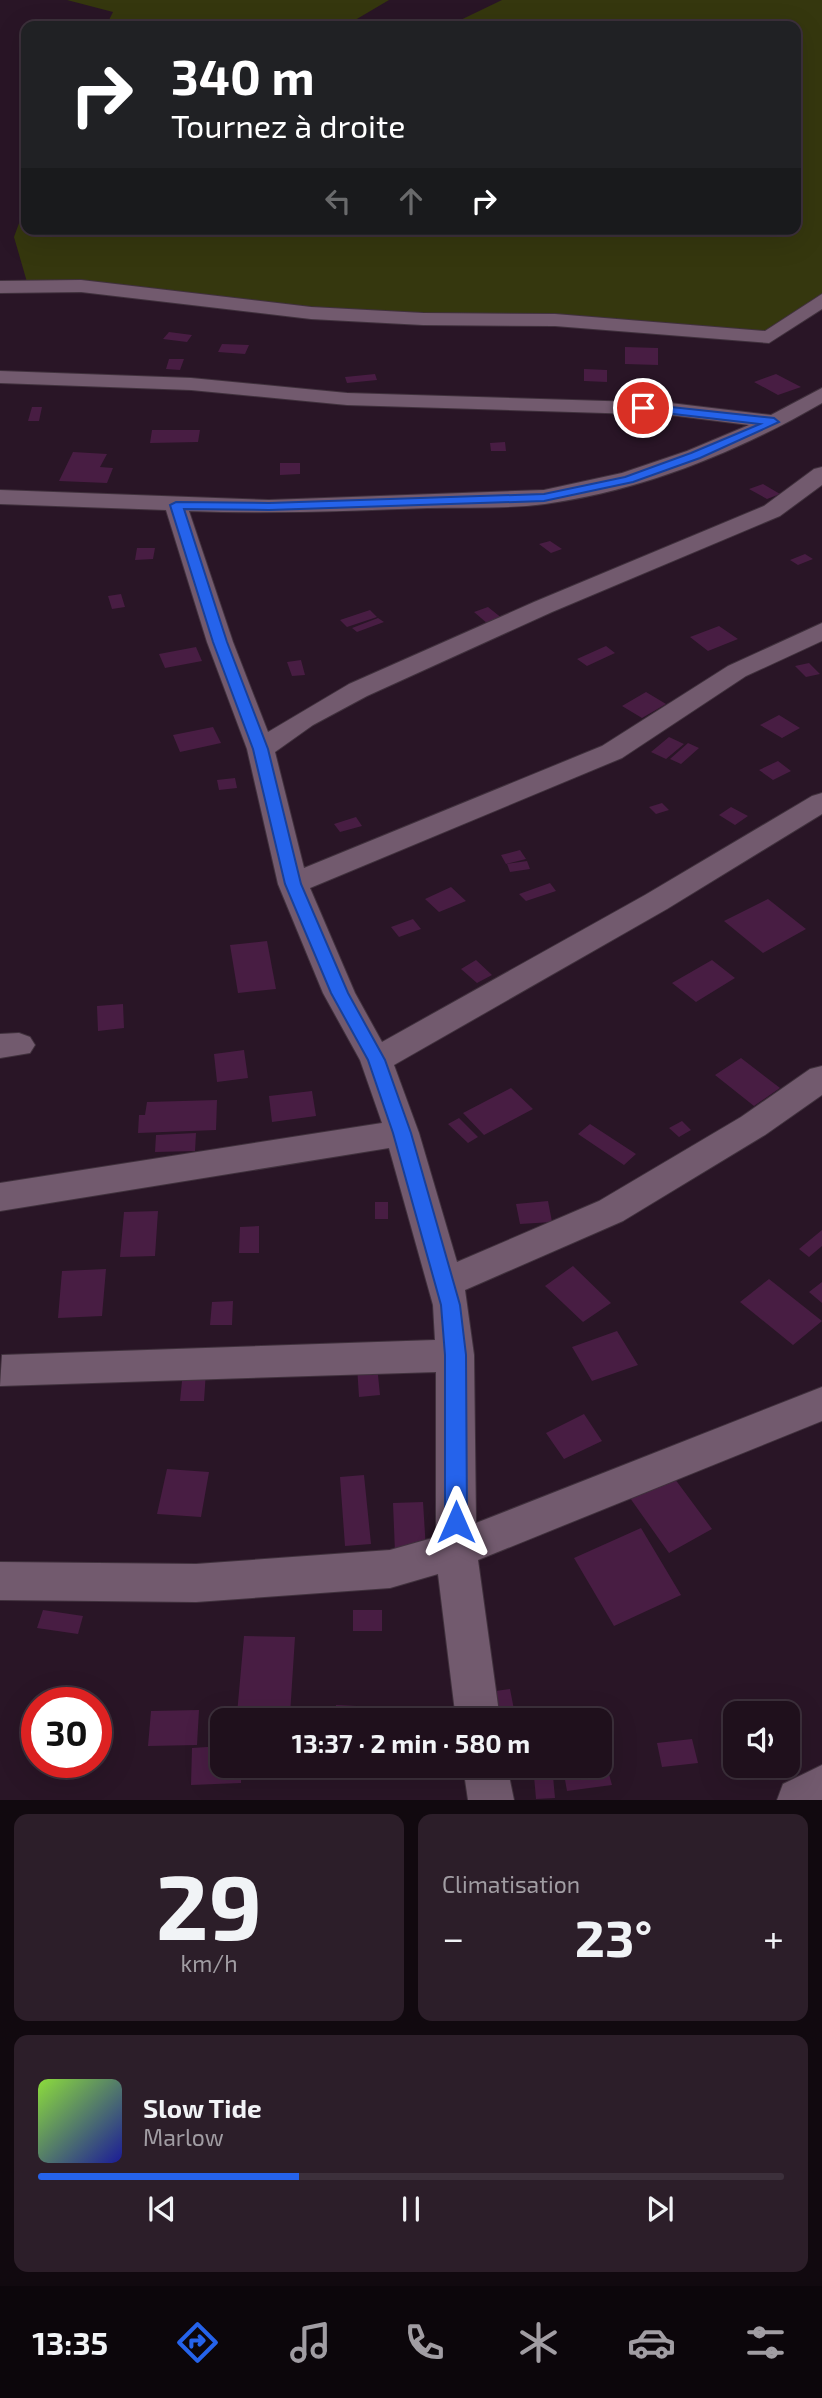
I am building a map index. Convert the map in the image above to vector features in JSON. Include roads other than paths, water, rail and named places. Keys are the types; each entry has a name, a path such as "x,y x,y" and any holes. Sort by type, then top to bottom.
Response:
{"street":[{"path":"0,287 81,286 325,314 423,320 555,320 769,337 822,300"},
{"path":"0,377 191,384 347,399 670,409 774,422"},
{"path":"0,496 269,507 544,497 628,480 695,456 774,422 822,394"},
{"path":"261,749 304,719 358,690 543,607 772,511 822,474"},
{"path":"176,505 220,642 261,749 293,884 339,993 376,1060 402,1133 451,1305 456,1355 456,1550 476,1708"},
{"path":"293,884 612,752 737,671 822,631"},
{"path":"376,1060 656,902 822,802"},
{"path":"444,1283 611,1211 753,1126 822,1078"},
{"path":"0,1197 21,1196 402,1133"},
{"path":"2,1371 357,1361 456,1355"},
{"path":"0,1581 196,1583 390,1569 456,1550 822,1404"},
{"path":"487,1778 491,1800"},
{"path":"799,1800 822,1788"}]}
